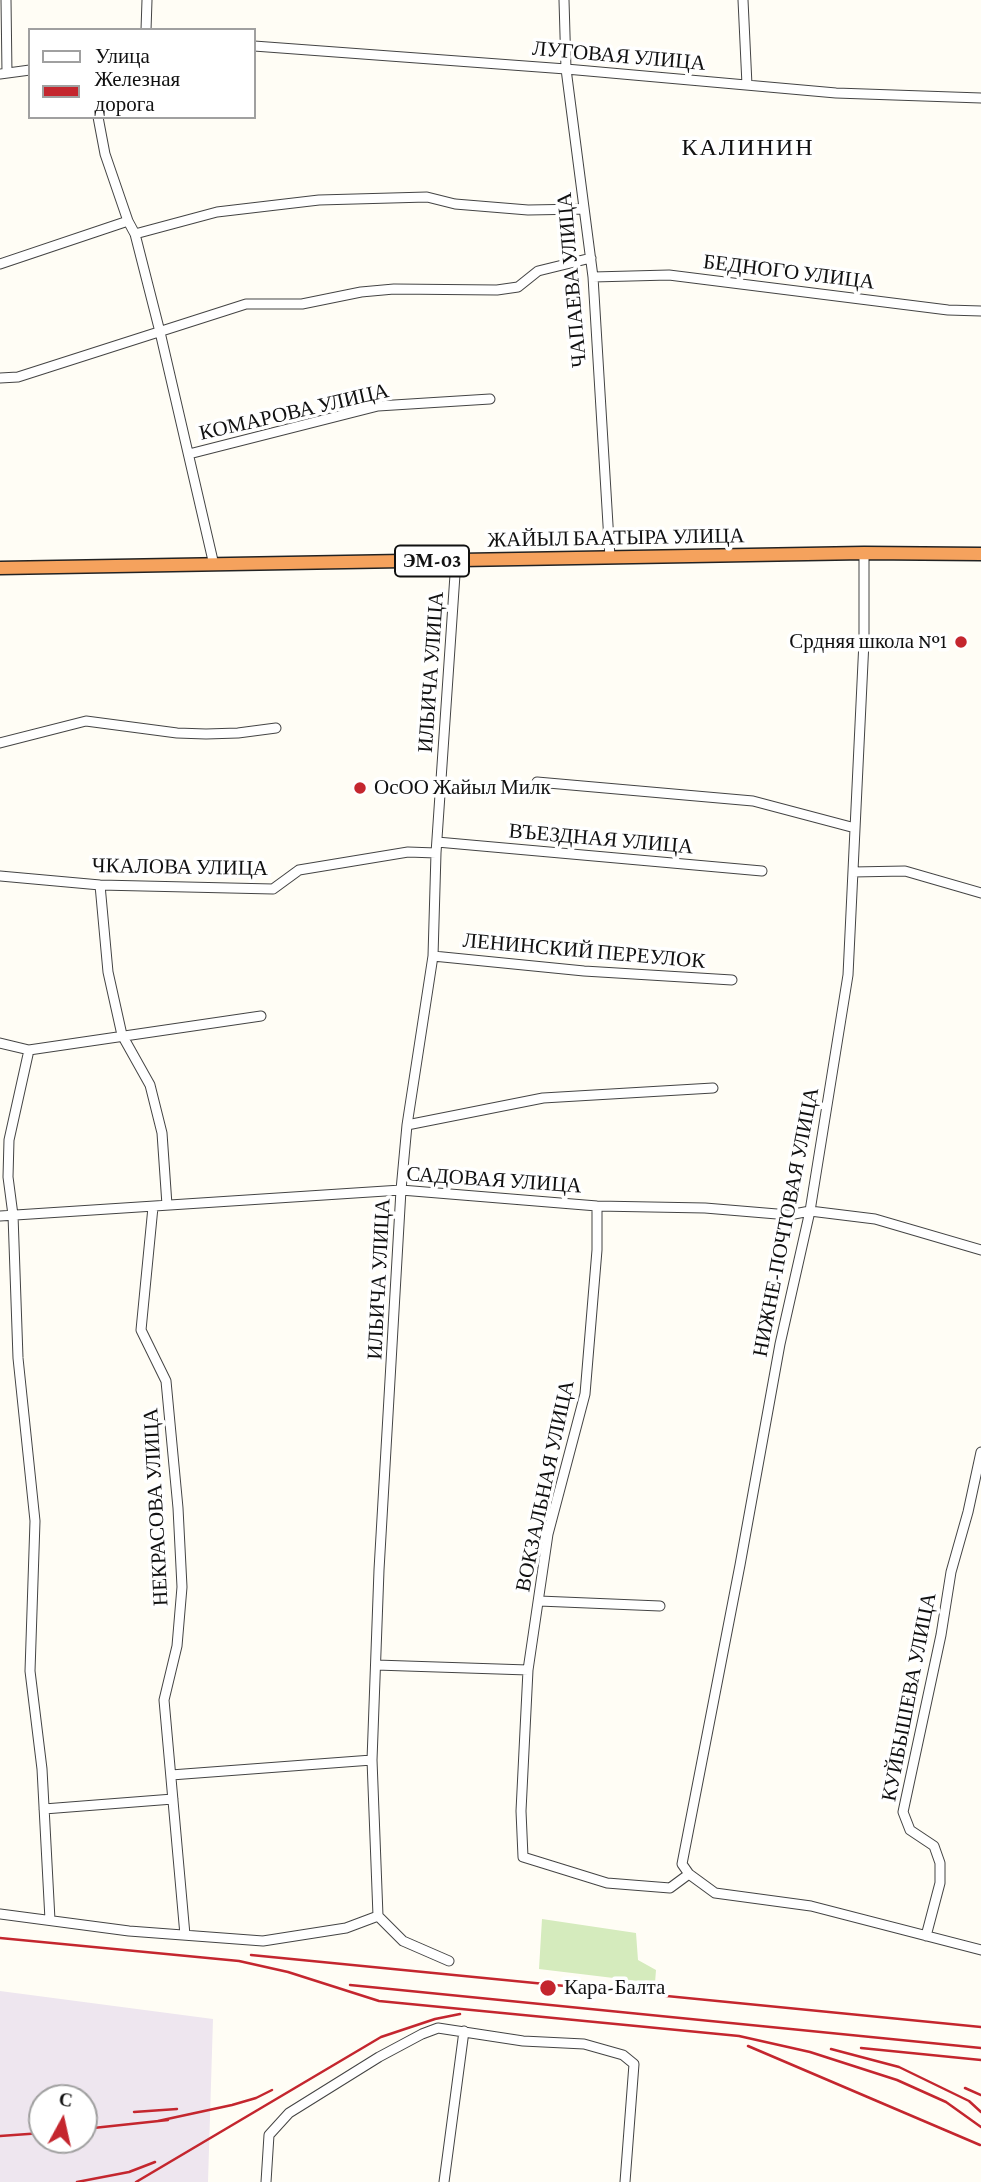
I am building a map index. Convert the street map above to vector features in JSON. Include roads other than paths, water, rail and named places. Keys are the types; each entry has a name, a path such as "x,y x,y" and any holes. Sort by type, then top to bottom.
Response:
{"highway":[{"name":"ЖАЙЫЛ БААТЫРА УЛИЦА","path":"0,568 864,553 981,554"}],"street":[{"path":"6,0 3,73 28,70"},
{"path":"145,28 147,0"},
{"name":"ЧАПАЕВА УЛИЦА","path":"564,0 566,69 593,277 610,558"},
{"path":"743,0 747,85"},
{"name":"ЛУГОВАЯ УЛИЦА","path":"256,46 566,69 836,93 981,98"},
{"path":"98,119 105,154 135,234 214,565"},
{"path":"135,234 218,212 319,200 427,197 455,204 528,210 584,209"},
{"path":"0,264 128,221"},
{"path":"0,378 18,377 246,304 302,304 361,292 394,289 497,290 518,287 538,271 591,258"},
{"name":"БЕДНОГО УЛИЦА","path":"593,277 669,275 948,310 981,311"},
{"name":"КОМАРОВА УЛИЦА","path":"189,454 378,406 490,399"},
{"name":"НИЖНЕ-ПОЧТОВАЯ УЛИЦА","path":"689,1874 682,1864 780,1344 810,1211 848,975 864,641 864,553"},
{"name":"ИЛЬИЧА УЛИЦА","path":"378,1916 372,1760 380,1556 401,1190 407,1125 432,956 436,853 456,560"},
{"path":"0,743 86,721 177,733 239,733 276,728"},
{"path":"537,782 753,802 855,828"},
{"name":"ВЪЕЗДНАЯ УЛИЦА","path":"437,842 762,871"},
{"name":"ЧКАЛОВА УЛИЦА","path":"0,876 100,885 273,889 299,870 408,852 436,853"},
{"path":"853,872 905,870 981,892"},
{"path":"100,885 108,972 122,1035 153,1097 162,1133 167,1205"},
{"name":"ЛЕНИНСКИЙ ПЕРЕУЛОК","path":"432,956 584,971 732,980"},
{"path":"0,1044 29,1050 261,1016"},
{"path":"29,1050 9,1139 8,1177 13,1215 18,1358 35,1521 30,1671 42,1769 50,1920"},
{"path":"407,1125 543,1098 713,1088"},
{"name":"САДОВАЯ УЛИЦА","path":"0,1216 401,1190 597,1206 705,1208 789,1214 810,1211 874,1219 981,1250"},
{"name":"ВОКЗАЛЬНАЯ УЛИЦА","path":"597,1206 597,1250 586,1394 548,1534 528,1670 521,1811 523,1857 607,1883 670,1888 689,1874"},
{"name":"НЕКРАСОВА УЛИЦА","path":"153,1207 141,1330 166,1381 178,1508 183,1587 177,1646 164,1700 185,1935"},
{"name":"КУЙБЫШЕВА УЛИЦА","path":"926,1936 940,1883 940,1863 934,1846 910,1830 903,1812 941,1635 951,1572 981,1452"},
{"path":"538,1601 660,1606"},
{"path":"376,1665 528,1670"},
{"path":"171,1775 372,1760"},
{"path":"44,1810 173,1799"},
{"path":"689,1874 715,1893 811,1906 981,1950"},
{"path":"0,1914 129,1931 263,1941 346,1928 378,1916 403,1941 449,1961"},
{"path":"266,2182 269,2134 289,2113 379,2057 438,2028 523,2041 584,2044 623,2055 634,2064 625,2182"},
{"path":"444,2182 464,2031"}],"railway":[{"path":"0,1938 239,1961 288,1972 379,2001 739,2036 810,2052 897,2080 946,2102 981,2127"},
{"path":"251,1955 981,2027"},
{"path":"350,1985 981,2048"},
{"path":"136,2182 381,2037 435,2019 460,2014"},
{"path":"748,2046 980,2145"},
{"path":"861,2048 981,2060"},
{"path":"831,2049 899,2067 969,2101 981,2112"},
{"path":"965,2088 981,2095"},
{"path":"158,2121 232,2105 272,2090"},
{"path":"134,2112 177,2109"},
{"path":"98,2128 168,2120"},
{"path":"0,2136 28,2134"},
{"path":"77,2182 129,2172 155,2162"}],"place":[{"name":"Срдняя школа №1","path":"961,642"},
{"name":"ОсОО Жайыл Милк","path":"360,788"},
{"name":"Кара-Балта","path":"548,1988"}],"district":[{"name":"КАЛИНИН","path":"748,148"}]}
